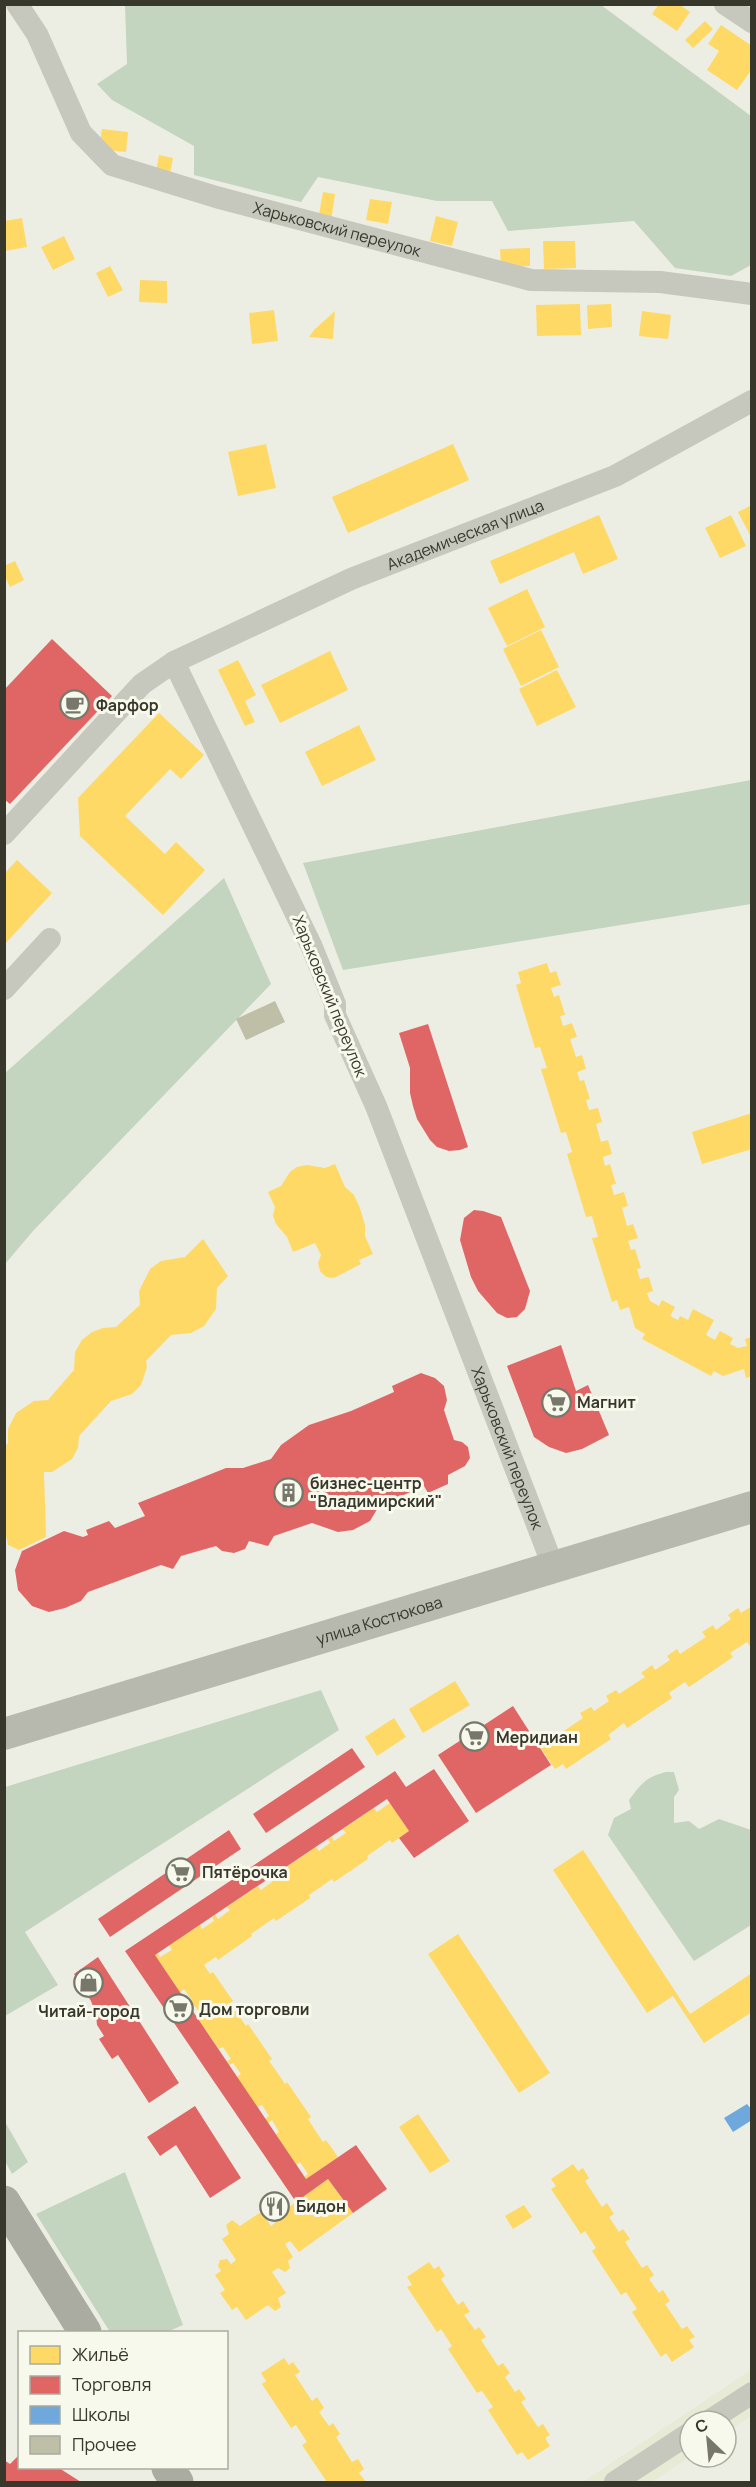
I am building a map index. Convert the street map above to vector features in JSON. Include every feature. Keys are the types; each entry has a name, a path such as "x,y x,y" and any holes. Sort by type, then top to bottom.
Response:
{"main road":[{"name":"улица Костюкова","path":"4,1734 752,1507"},
{"path":"4,2202 84,2331"},
{"path":"169,2469 177,2482"}],"street":[{"name":"Харьковский переулок","path":"17,4 37,34 81,133 112,165 216,197 531,280 660,282 752,294"},
{"path":"725,4 752,22"},
{"name":"Академическая улица","path":"174,662 351,579 615,476 752,401"},
{"name":"Харьковский переулок","path":"174,662 311,945 335,1004 335,1015 376,1106 553,1566"},
{"path":"4,834 142,684 174,662"},
{"path":"4,989 50,939"},
{"path":"727,2409 752,2393"},
{"path":"615,2482 678,2441"}],"shaded area":[{"path":"125,5 601,5 751,116 751,265 731,276 675,268 634,221 508,231 492,201 437,201 318,177 301,202 194,175 194,146 112,100 97,84 127,64"},
{"path":"751,780 751,904 343,970 303,863"},
{"path":"224,878 271,984 33,1231 5,1264 5,1073"},
{"path":"321,1690 339,1730 25,1932 58,1985 5,2016 5,1787"},
{"path":"674,1772 679,1790 674,1797 674,1823 689,1821 699,1829 719,1819 751,1830 751,1925 694,1961 608,1835 614,1818 631,1809 629,1800 641,1785 653,1776"},
{"path":"4,2120 28,2162 12,2174 5,2161"},
{"path":"125,2172 183,2325 169,2331 109,2331 36,2214"},
{"path":"751,2370 751,2416 738,2425 738,2409 692,2409"},
{"path":"678,2419 678,2465 652,2482 583,2482"}],"building: Жильё":[{"path":"659,4 679,4 690,12 677,31 652,14"},
{"path":"705,21 713,29 693,48 685,40"},
{"path":"721,25 752,46 752,69 737,90 707,70 719,51 708,44"},
{"path":"102,129 128,132 126,152 99,149"},
{"path":"159,155 173,158 169,179 155,177"},
{"path":"323,192 335,194 331,222 318,220"},
{"path":"370,199 392,202 388,224 366,220"},
{"path":"436,216 458,222 452,246 430,241"},
{"path":"22,218 27,247 5,251 4,221"},
{"path":"64,236 75,259 53,270 41,247"},
{"path":"543,241 575,241 576,268 544,269"},
{"path":"530,248 530,266 501,267 500,249"},
{"path":"110,266 123,290 108,297 96,273"},
{"path":"140,280 167,281 167,303 139,302"},
{"path":"580,304 581,335 537,336 536,305"},
{"path":"611,304 612,327 588,329 587,305"},
{"path":"274,310 278,341 252,344 249,313"},
{"path":"335,311 333,339 309,337 314,330"},
{"path":"642,311 671,315 668,339 639,336"},
{"path":"266,444 276,488 238,496 228,452"},
{"path":"453,444 469,480 348,533 332,497"},
{"path":"752,505 752,539 738,512"},
{"path":"599,515 618,559 583,574 574,552 500,584 490,561"},
{"path":"731,515 746,546 720,558 705,528"},
{"path":"15,561 24,580 10,587 4,575 4,566"},
{"path":"527,589 545,627 507,646 488,608"},
{"path":"541,630 559,667 521,686 503,649"},
{"path":"330,651 348,690 280,723 261,685"},
{"path":"238,660 256,695 245,701 255,722 245,726 218,670"},
{"path":"557,670 576,707 537,726 519,689"},
{"path":"159,713 204,755 181,779 170,769 125,816 165,854 176,842 205,870 163,915 80,836 78,798"},
{"path":"359,725 376,760 322,786 305,752"},
{"path":"17,860 52,893 4,945 4,874"},
{"path":"547,963 550,973 556,971 561,985 551,988 554,997 559,995 565,1015 560,1016 563,1026 572,1023 577,1037 570,1039 576,1057 582,1055 586,1069 577,1072 580,1081 584,1080 590,1099 586,1100 589,1110 598,1108 602,1122 596,1124 601,1142 608,1140 612,1154 603,1157 605,1166 610,1164 616,1184 611,1185 614,1195 624,1192 628,1206 622,1208 627,1226 633,1224 638,1238 628,1241 631,1250 635,1249 641,1268 637,1269 640,1279 649,1277 653,1291 647,1293 650,1301 659,1306 662,1300 675,1307 670,1316 678,1320 680,1316 688,1320 693,1309 714,1320 706,1335 715,1340 720,1331 733,1338 730,1344 738,1348 747,1346 745,1339 752,1337 752,1376 746,1378 744,1369 723,1376 714,1371 711,1376 642,1339 645,1334 635,1328 629,1307 620,1310 617,1300 612,1302 592,1238 598,1237 592,1216 586,1217 567,1154 572,1152 566,1132 561,1133 541,1069 547,1068 540,1047 535,1048 516,985 521,983 518,972"},
{"path":"752,1113 752,1149 702,1164 692,1132"},
{"path":"335,1164 345,1187 354,1195 360,1208 365,1225 365,1236 373,1254 359,1260 361,1264 334,1278 326,1277 320,1271 318,1263 321,1255 315,1243 293,1252 287,1237 276,1224 273,1216 275,1207 268,1192 281,1186 290,1172 297,1167 307,1165 325,1168"},
{"path":"203,1239 228,1276 217,1288 216,1309 204,1326 191,1333 171,1335 146,1361 147,1367 141,1385 132,1394 111,1401 79,1436 78,1448 72,1459 52,1472 44,1472 46,1537 19,1550 8,1545 5,1531 5,1447 8,1443 8,1429 16,1413 34,1401 48,1400 74,1370 75,1352 82,1340 92,1332 116,1327 140,1305 139,1291 150,1269 161,1261 185,1257"},
{"path":"752,1606 752,1645 750,1646 747,1642 730,1653 733,1657 689,1687 685,1682 669,1693 672,1698 627,1728 624,1723 608,1735 611,1739 566,1769 563,1764 555,1769 540,1747 547,1742 545,1738 555,1731 558,1735 583,1718 580,1713 591,1707 594,1711 609,1701 606,1696 616,1690 619,1694 645,1677 641,1673 652,1665 655,1670 670,1660 667,1656 677,1649 680,1654 706,1637 702,1632 713,1625 716,1630 731,1619 728,1615 738,1608 741,1613"},
{"path":"455,1681 470,1705 423,1733 409,1709"},
{"path":"394,1718 406,1737 377,1756 365,1737"},
{"path":"390,1803 409,1831 392,1843 390,1840 367,1856 368,1859 334,1882 332,1879 309,1895 310,1898 276,1921 274,1918 218,1960 216,1957 204,1965 210,1974 213,1972 233,2001 230,2003 246,2026 248,2024 272,2059 269,2061 285,2084 287,2082 311,2117 308,2119 323,2142 326,2140 338,2157 306,2179 304,2177 308,2174 300,2162 296,2165 276,2134 279,2132 272,2120 268,2123 265,2119 269,2116 262,2105 257,2107 237,2077 241,2074 233,2063 229,2065 227,2061 231,2059 223,2047 219,2049 198,2019 202,2016 194,2005 190,2007 188,2003 192,2000 184,1989 180,1992 155,1955 157,1953 160,1957 172,1950 169,1945 200,1925 202,1929 214,1921 212,1917 215,1915 218,1919 230,1910 227,1907 258,1886 261,1890 272,1882 269,1878 273,1876 276,1880 288,1872 285,1868 316,1847 319,1851 330,1843 328,1839 332,1837 334,1841 346,1833 343,1829 374,1808 377,1812"},
{"path":"583,1850 690,2014 752,1973 752,2012 704,2043 673,1996 647,2013 553,1870"},
{"path":"458,1934 550,2073 519,2093 428,1954"},
{"path":"418,2114 450,2161 430,2173 399,2127"},
{"path":"573,2164 578,2171 583,2168 589,2178 585,2181 602,2207 607,2203 614,2214 609,2217 619,2232 623,2229 630,2239 625,2242 642,2268 647,2265 654,2275 649,2279 659,2293 663,2290 670,2301 665,2304 682,2329 687,2326 695,2337 689,2340 694,2347 672,2362 666,2353 661,2357 632,2312 637,2309 626,2292 621,2295 592,2251 596,2248 585,2231 581,2234 551,2189 556,2186 551,2179"},
{"path":"328,2179 353,2213 299,2252 290,2241 285,2244 293,2257 288,2261 290,2268 285,2272 278,2268 272,2272 286,2293 278,2298 281,2307 275,2311 268,2305 246,2320 237,2307 232,2310 220,2293 225,2290 215,2275 221,2271 218,2266 220,2260 227,2259 231,2264 236,2260 222,2239 229,2234 226,2225 232,2220 240,2226 261,2212 271,2226 276,2222 274,2218"},
{"path":"524,2205 532,2217 513,2229 505,2216"},
{"path":"429,2262 434,2269 439,2266 445,2276 441,2279 458,2305 463,2301 470,2312 464,2315 475,2330 479,2327 486,2337 481,2340 498,2366 503,2363 510,2373 505,2377 515,2392 519,2389 526,2399 521,2402 538,2427 543,2424 550,2435 545,2438 550,2446 528,2460 522,2452 517,2455 488,2410 493,2407 482,2391 477,2393 448,2349 452,2346 441,2329 437,2332 407,2287 412,2285 407,2277"},
{"path":"284,2358 289,2365 293,2362 300,2372 295,2375 312,2401 317,2397 324,2408 319,2412 329,2426 333,2423 340,2434 336,2437 352,2462 358,2459 364,2469 359,2473 366,2482 327,2482 302,2445 307,2442 296,2425 291,2428 262,2384 266,2381 261,2373"}],"building: Торговля":[{"path":"52,639 112,696 10,804 4,799 4,690"},
{"path":"428,1024 468,1147 460,1150 449,1151 437,1147 417,1119 413,1106 410,1093 410,1068 399,1033"},
{"path":"474,1210 501,1217 530,1291 525,1309 517,1317 507,1318 497,1313 478,1291 471,1277 460,1240 464,1218"},
{"path":"561,1345 576,1391 588,1385 609,1435 582,1449 566,1453 549,1447 534,1437 507,1366"},
{"name":"бизнес-центр \"Владимирский\"","path":"421,1373 435,1378 444,1386 447,1400 444,1410 454,1440 468,1447 470,1458 465,1466 448,1475 448,1484 428,1493 424,1486 379,1506 370,1521 353,1530 338,1532 312,1523 274,1536 268,1546 249,1541 245,1549 234,1553 222,1551 216,1546 181,1556 173,1569 161,1565 88,1592 81,1601 49,1612 32,1606 18,1590 15,1570 22,1551 64,1531 83,1537 88,1535 86,1530 109,1521 115,1528 145,1516 138,1503 226,1468 243,1468 271,1459 281,1445 309,1425 351,1411 394,1392 392,1386"},
{"path":"513,1706 551,1765 476,1813 438,1755"},
{"path":"352,1748 365,1767 266,1833 253,1814"},
{"name":"Дом торговли","path":"434,1769 469,1821 414,1858 399,1838 409,1831 387,1799 155,1955 306,2179 356,2145 387,2189 353,2213 328,2179 296,2202 125,1951 395,1771 406,1787"},
{"path":"229,1830 241,1849 110,1937 98,1919"},
{"path":"98,1957 179,2083 149,2103 118,2055 112,2059 99,2039 104,2036 97,2025 91,2001 74,1974"},
{"path":"195,2106 241,2178 210,2198 176,2145 160,2156 147,2137"},
{"path":"18,2456 18,2469 61,2469 81,2482 4,2482 4,2460 10,2464"}],"building: Школы":[{"path":"747,2104 752,2110 752,2120 733,2132 724,2118"}],"building: Прочее":[{"path":"275,1001 285,1022 246,1040 236,1019"}],"place":[{"name":"Фарфор","path":"75,705"},
{"name":"Магнит","path":"556,1402"},
{"name":"бизнес-центр \"Владимирский\"","path":"289,1492"},
{"name":"Меридиан","path":"475,1737"},
{"name":"Пятёрочка","path":"181,1872"},
{"name":"Читай-город","path":"89,1983"},
{"name":"Дом торговли","path":"178,2009"},
{"name":"Бидон","path":"275,2206"}]}
